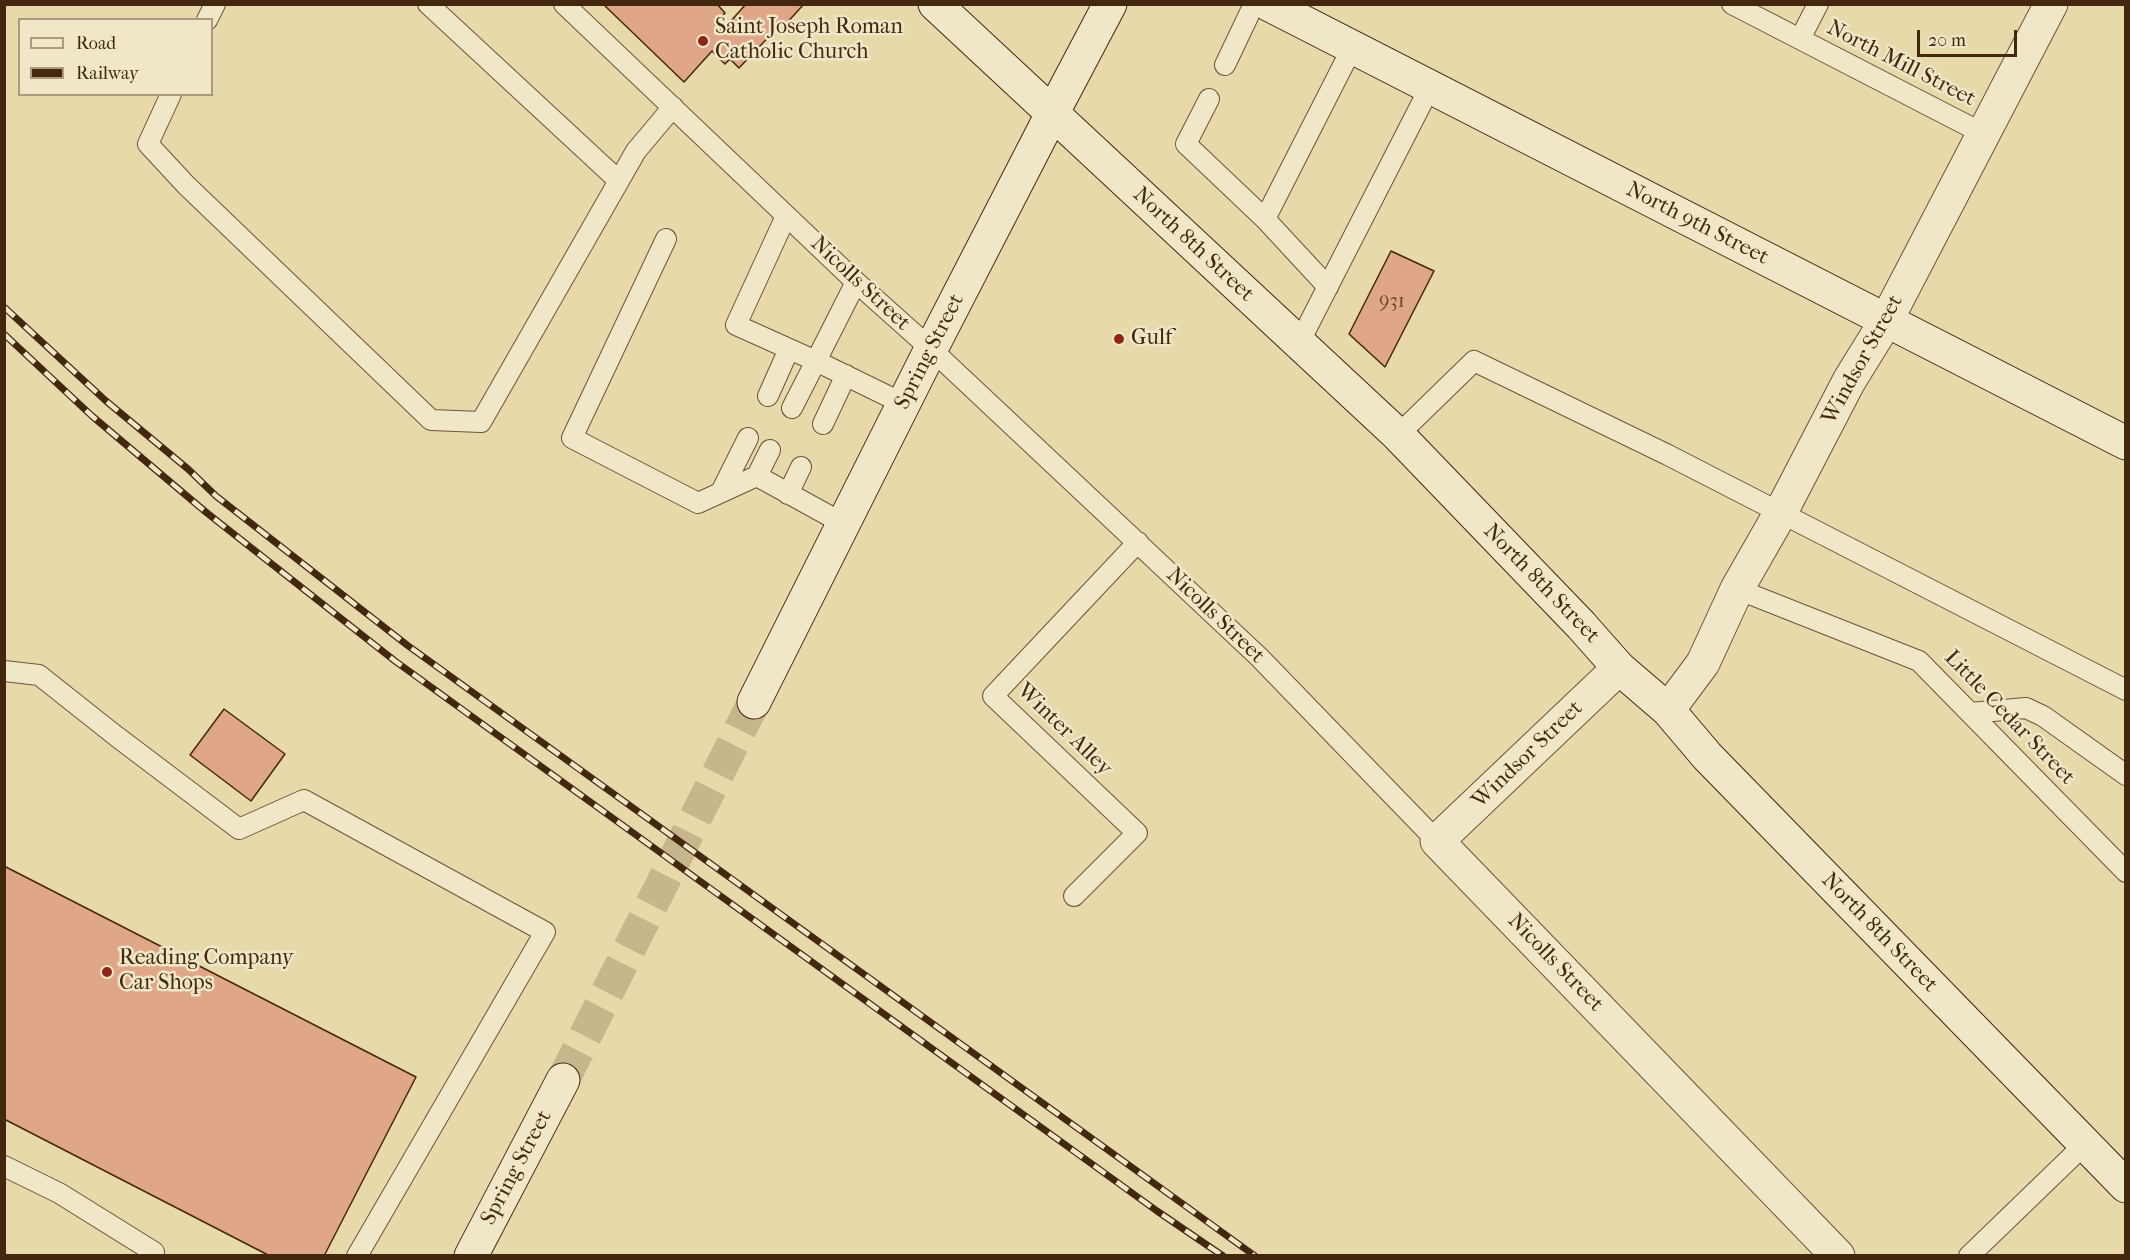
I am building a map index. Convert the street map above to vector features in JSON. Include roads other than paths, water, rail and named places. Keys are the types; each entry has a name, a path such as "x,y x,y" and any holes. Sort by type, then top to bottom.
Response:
{"main road":[{"name":"North 8th Street","path":"935,4 1398,435 1573,616 1619,668 1668,710 1715,764 2126,1186"},
{"name":"Spring Street","path":"754,702 931,349 1110,4"},
{"name":"North 9th Street","path":"1268,4 2126,443"},
{"name":"Windsor Street","path":"1668,710 1703,663 1737,588 1781,512 1849,381 1886,321 2051,4"},
{"name":"Windsor Street","path":"1437,841 1619,668"},
{"name":"Nicolls Street","path":"1437,841 1838,1256"},
{"name":"Spring Street","path":"471,1256 562,1080"}],"lane":[{"path":"208,18 215,4"},
{"path":"428,4 619,181"},
{"name":"Nicolls Street","path":"564,4 856,282 931,349 1259,657 1437,841"},
{"path":"1225,65 1254,4"},
{"name":"North Mill Street","path":"1732,4 1984,134"},
{"path":"1800,39 1818,4"},
{"path":"1265,219 1352,48"},
{"path":"1299,343 1430,87"},
{"path":"170,96 148,144 186,185 431,420 481,422 636,151 673,107"},
{"path":"1209,99 1186,144 1265,219 1328,287"},
{"path":"786,216 736,325 904,404"},
{"path":"666,239 572,438 698,503 757,476 770,450"},
{"path":"792,408 856,282"},
{"path":"768,396 789,349"},
{"path":"1398,435 1474,361 1781,512 2126,690"},
{"path":"823,424 846,375"},
{"path":"721,492 748,438"},
{"path":"788,494 801,467"},
{"path":"757,476 844,524"},
{"name":"Winter Alley","path":"1074,896 1137,833 993,696 1138,542"},
{"name":"Little Cedar Street","path":"1737,588 1919,661 2126,872"},
{"path":"4,671 39,675 239,829 304,800 544,932 357,1256"},
{"path":"1970,712 2026,708 2043,716 2126,775"},
{"path":"1969,1256 2085,1144"},
{"path":"4,1166 58,1193 154,1252 152,1256"}],"tunnel":[{"path":"563,1080 754,702"}],"railway":[{"path":"4,307 106,401 188,469 216,496 407,645 1255,1256"},
{"path":"4,334 92,416 207,513 395,661 1157,1211 1223,1256"}],"place":[{"name":"Saint Joseph Roman Catholic Church","path":"703,41"},
{"name":"Gulf","path":"1119,339"},
{"name":"Reading Company Car Shops","path":"107,972"}]}
